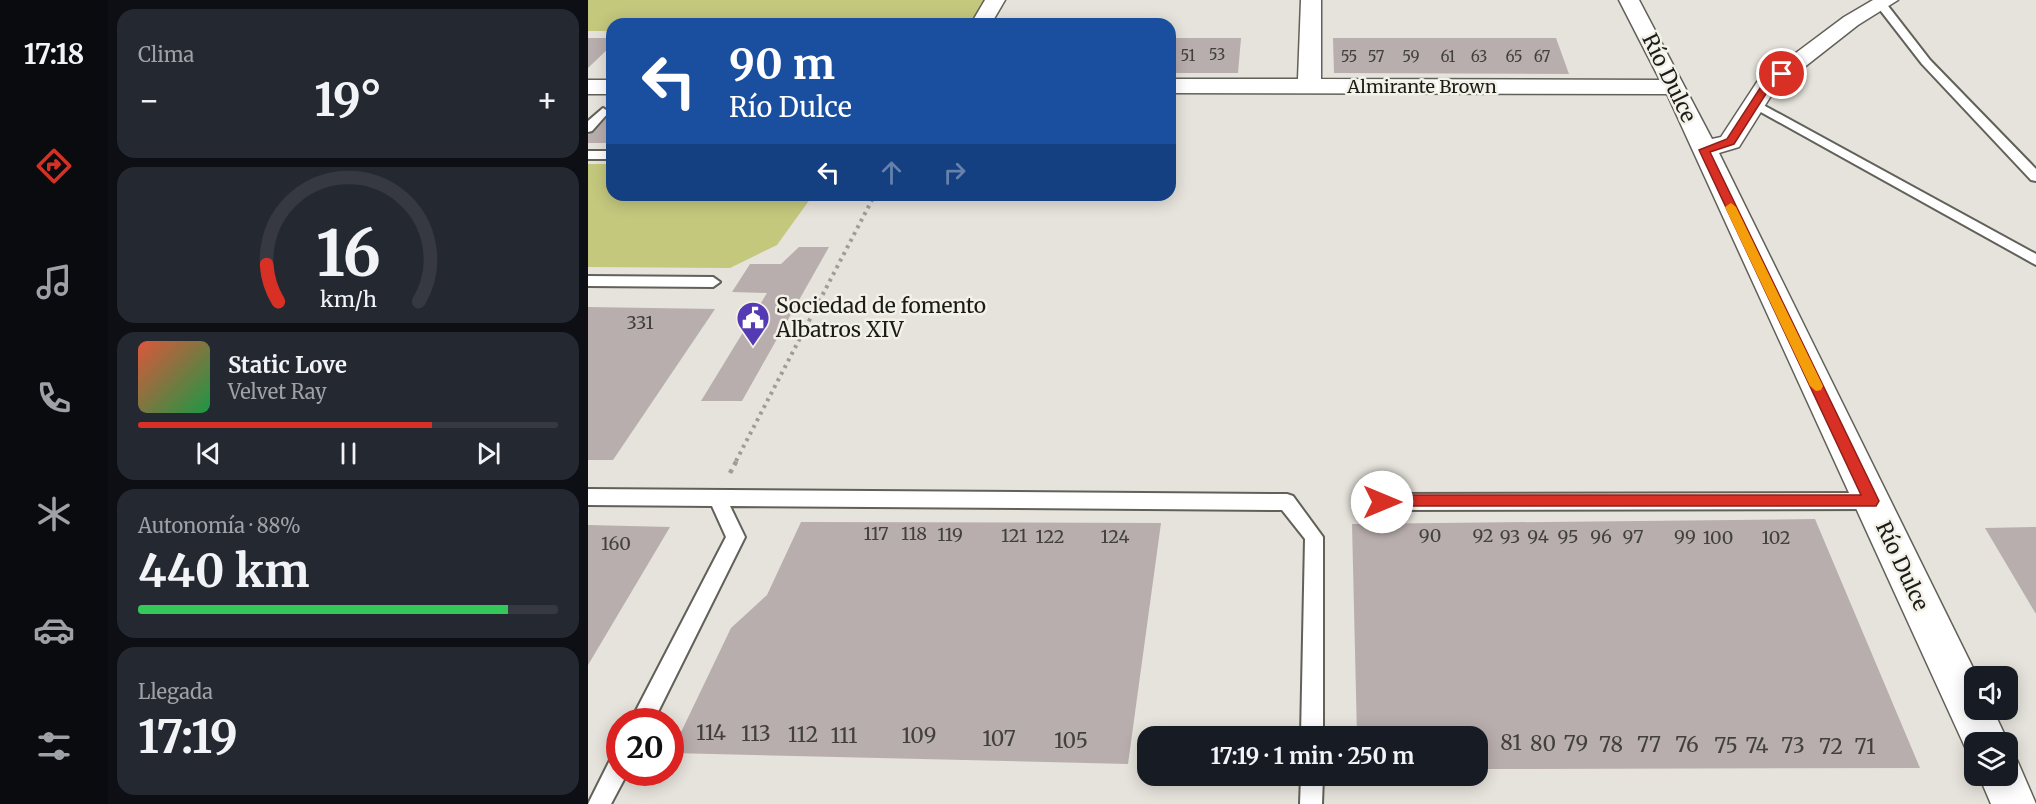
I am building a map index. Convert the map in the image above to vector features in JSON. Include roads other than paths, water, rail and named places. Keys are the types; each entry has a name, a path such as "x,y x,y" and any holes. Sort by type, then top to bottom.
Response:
{"street":[{"path":"984,18 995,0"},
{"path":"1309,87 1311,0"},
{"name":"Río Dulce","path":"1629,0 1675,87 1981,732"},
{"path":"1704,150 1730,142 1765,87 1851,21 1885,2"},
{"name":"Almirante Brown","path":"1176,86 1675,87"},
{"path":"588,87 606,87"},
{"path":"2006,786 2015,804"}],"lane":[{"path":"1885,2 1926,62 2036,177"},
{"path":"1755,104 2036,260"},
{"path":"588,128 603,112"},
{"path":"588,155 606,155"},
{"path":"588,281 713,282"},
{"path":"588,497 1287,502 1314,537 1312,726"},
{"path":"649,708 736,537 717,498"},
{"path":"1382,502 1871,501"},
{"path":"599,804 608,786"},
{"path":"1311,804 1312,786"}],"place":[{"name":"Sociedad de fomento Albatros XIV","path":"753,347"}]}
